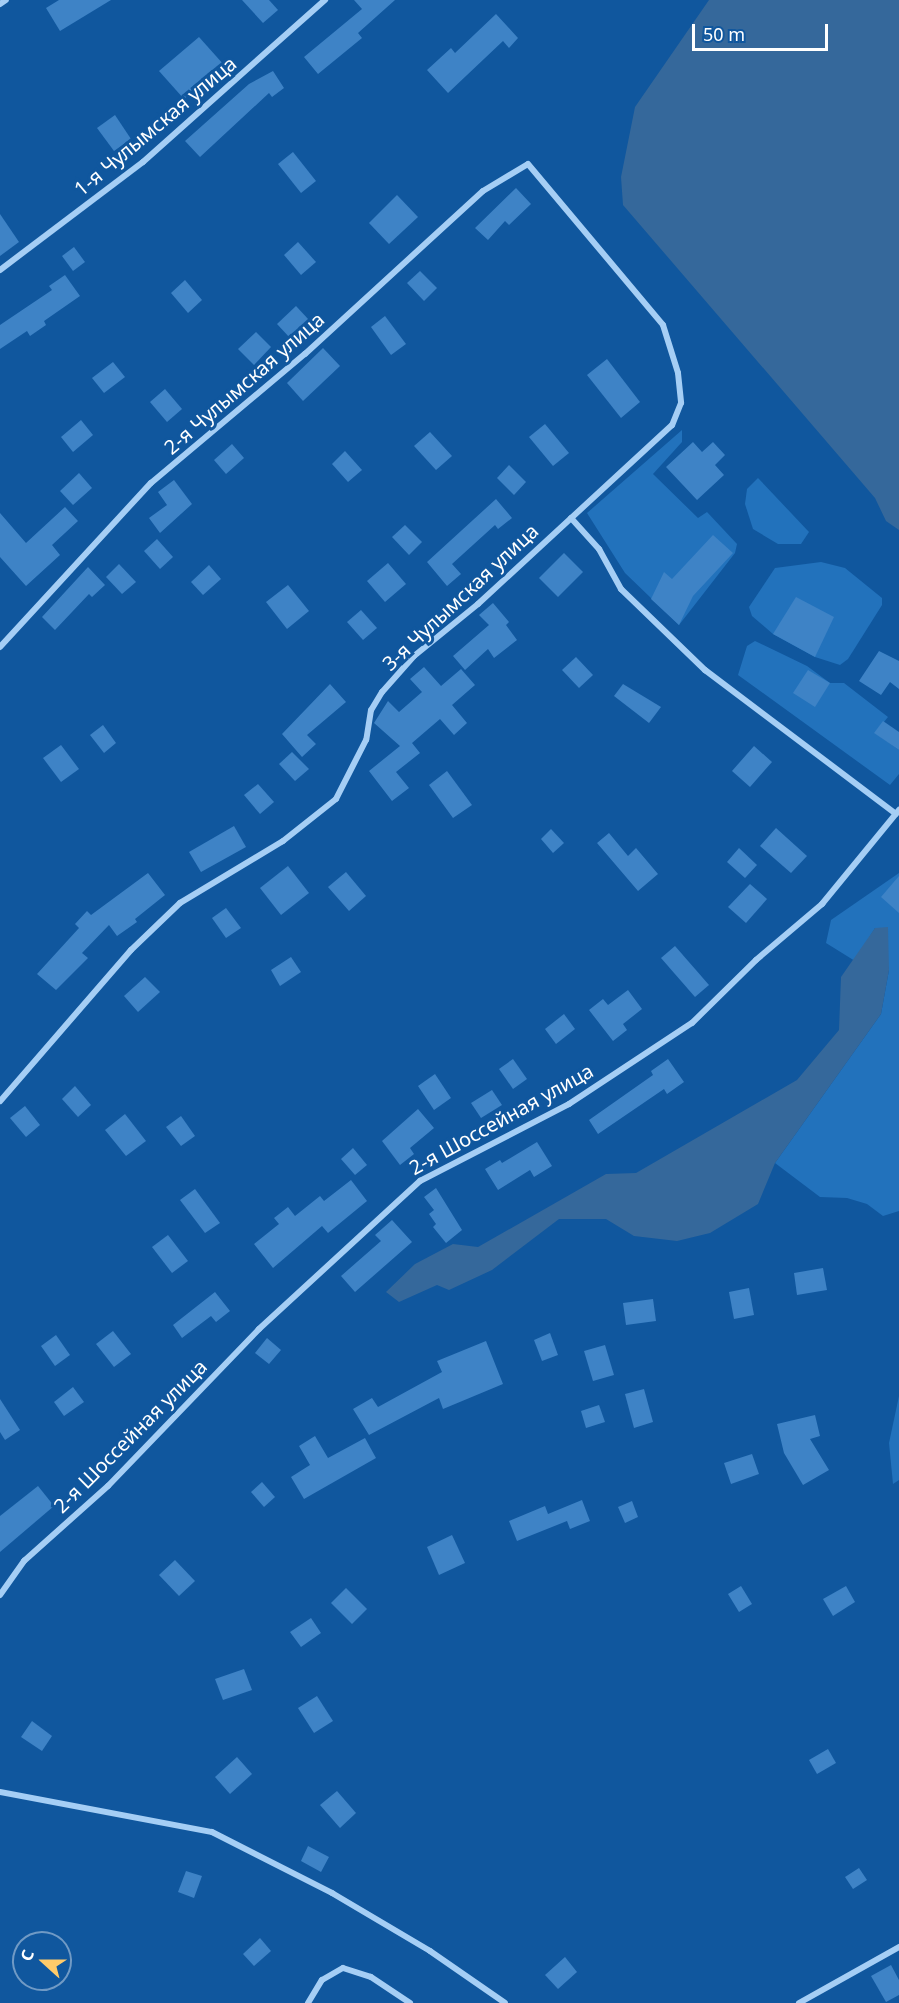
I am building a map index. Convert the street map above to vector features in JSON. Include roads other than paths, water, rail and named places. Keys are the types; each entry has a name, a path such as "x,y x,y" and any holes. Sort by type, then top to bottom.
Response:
{"street":[{"path":"0,4 6,0"},
{"name":"1-я Чулымская улица","path":"0,270 143,162 325,0"},
{"name":"3-я Чулымская улица","path":"0,1101 131,950 180,903 283,841 336,799 366,740 371,710 382,692 414,656 478,604 672,425 681,403 678,373 663,325 528,164"},
{"name":"2-я Чулымская улица","path":"0,647 151,483 306,354 483,191 528,164"},
{"path":"571,518 599,549 621,589 705,670 898,812"},
{"name":"2-я Шоссейная улица","path":"0,1595 24,1561 108,1486 259,1329 420,1181 569,1104 692,1023 756,960 822,904 898,812"},
{"path":"0,1792 138,1815 220,1836 332,1893 430,1951 505,2003"},
{"path":"799,2003 899,1947"},
{"path":"308,2003 322,1980 343,1968 371,1977 410,2003"}]}
